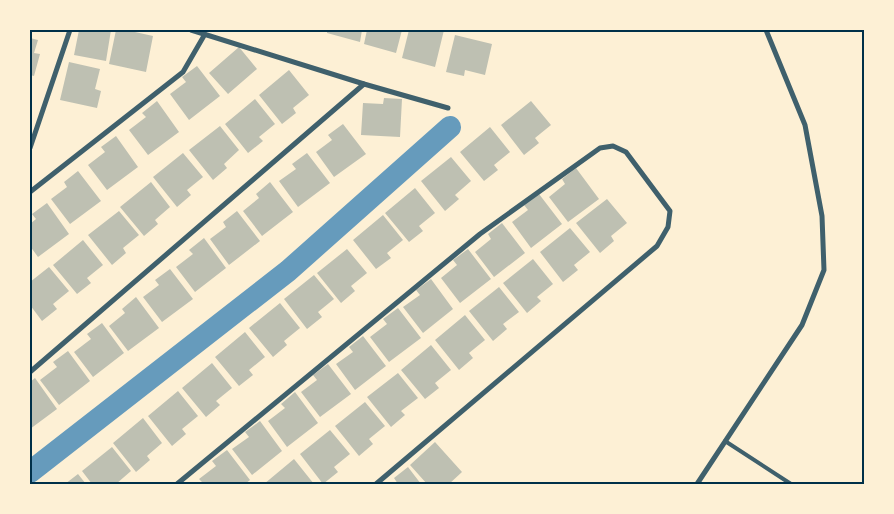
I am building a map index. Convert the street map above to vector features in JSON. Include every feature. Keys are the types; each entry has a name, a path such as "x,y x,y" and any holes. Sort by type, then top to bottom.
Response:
{"street":[{"path":"30,148 70,30"},
{"path":"191,30 448,108"},
{"path":"697,484 802,326 824,270 822,216 805,125 766,30"},
{"path":"30,192 183,72 205,34"},
{"path":"30,372 364,84"},
{"path":"177,484 480,234 600,148 613,146 626,152 670,211 668,227 657,246 376,484"}],"lane":[{"path":"725,441 791,484"}],"building":[{"path":"79,30 111,30 106,61 74,55"},
{"path":"116,30 126,30 153,36 146,72 109,64"},
{"path":"327,30 362,30 360,42 327,33"},
{"path":"367,30 402,30 396,53 364,44"},
{"path":"409,30 444,30 435,67 402,58"},
{"path":"455,35 492,44 485,75 465,70 464,76 446,72"},
{"path":"30,38 38,40 34,53 40,54 34,76 30,75"},
{"path":"239,47 257,69 228,94 209,73"},
{"path":"69,62 100,69 95,89 101,91 97,108 60,100"},
{"path":"197,66 220,96 189,120 170,94 186,82 182,77"},
{"path":"289,70 309,95 293,108 296,113 282,124 259,95"},
{"path":"384,98 402,99 400,137 361,135 363,103 383,104"},
{"path":"255,99 275,124 259,137 263,141 248,153 225,124"},
{"path":"157,101 179,132 148,155 129,130 146,117 142,113"},
{"path":"531,101 551,125 535,138 539,143 524,155 501,125"},
{"path":"343,124 366,154 334,177 316,152 332,140 328,135"},
{"path":"220,126 239,150 224,164 227,168 213,180 189,150"},
{"path":"490,127 510,152 494,165 498,170 484,181 460,152"},
{"path":"116,136 138,167 107,190 88,165 105,152 101,147"},
{"path":"183,153 203,177 187,190 191,195 177,207 153,177"},
{"path":"307,153 330,183 298,207 279,181 296,169 292,164"},
{"path":"451,157 471,181 455,195 459,199 445,211 421,181"},
{"path":"576,168 599,199 568,222 549,197 565,184 562,179"},
{"path":"78,171 101,201 70,224 51,199 67,187 64,182"},
{"path":"151,182 170,207 155,220 158,224 144,236 120,207"},
{"path":"270,182 293,212 262,236 243,211 259,198 256,194"},
{"path":"415,188 435,213 419,226 423,231 409,242 385,213"},
{"path":"539,194 562,224 531,248 512,222 528,210 524,205"},
{"path":"607,199 627,223 611,236 614,241 600,253 576,223"},
{"path":"47,203 69,234 38,257 30,246 30,224 36,219 32,214"},
{"path":"119,211 139,235 123,248 126,253 112,265 88,235"},
{"path":"237,211 260,241 229,265 210,239 226,227 223,222"},
{"path":"383,215 403,240 387,253 391,258 376,269 353,240"},
{"path":"502,223 525,253 494,277 475,252 491,239 488,234"},
{"path":"570,228 590,252 574,265 578,270 563,282 540,252"},
{"path":"204,238 226,268 195,292 176,267 193,254 189,250"},
{"path":"83,240 103,265 87,278 91,283 77,294 53,265"},
{"path":"347,249 367,273 351,286 355,291 341,303 317,273"},
{"path":"468,249 491,279 460,303 441,278 457,265 453,260"},
{"path":"533,259 553,284 537,297 541,301 527,313 503,283"},
{"path":"49,267 69,291 53,304 57,309 42,321 30,305 30,282"},
{"path":"170,269 193,299 162,322 143,297 159,285 155,280"},
{"path":"314,275 334,299 318,312 322,317 307,329 284,299"},
{"path":"431,279 453,309 423,333 403,307 420,295 416,290"},
{"path":"499,287 519,312 503,324 507,329 493,341 469,311"},
{"path":"136,297 159,328 128,351 109,326 125,313 122,309"},
{"path":"280,303 300,328 284,341 287,345 273,357 249,328"},
{"path":"398,308 421,338 389,362 370,337 387,324 383,319"},
{"path":"465,315 485,340 469,353 473,358 459,370 435,340"},
{"path":"102,323 124,353 93,377 74,352 91,339 87,334"},
{"path":"245,332 265,357 249,370 253,375 239,386 215,357"},
{"path":"363,336 386,366 355,390 336,364 353,352 349,347"},
{"path":"431,345 451,370 435,383 439,388 425,399 401,370"},
{"path":"68,351 90,381 59,405 40,380 57,367 53,362"},
{"path":"212,363 232,388 216,401 220,405 206,417 182,388"},
{"path":"328,364 351,394 320,417 301,392 317,380 313,375"},
{"path":"398,373 418,398 401,411 405,415 391,427 367,397"},
{"path":"35,378 57,409 30,429 30,382"},
{"path":"178,391 198,416 182,429 186,434 172,446 148,416"},
{"path":"295,392 318,423 287,447 268,421 285,408 281,404"},
{"path":"365,402 385,426 369,439 373,444 359,456 335,426"},
{"path":"143,418 162,443 147,456 150,460 136,472 113,443"},
{"path":"260,421 282,451 252,475 232,449 249,437 245,432"},
{"path":"330,430 350,454 334,467 338,472 323,484 300,454"},
{"path":"435,442 462,472 449,484 427,484 410,465"},
{"path":"112,447 131,471 116,484 92,484 82,471"},
{"path":"227,450 250,480 245,484 204,484 199,479 216,466 212,461"},
{"path":"294,459 314,484 264,484"},
{"path":"408,467 421,484 398,484 394,478"},
{"path":"78,474 86,484 65,484"}],"waterway":[{"path":"30,472 288,271 450,127"}]}
